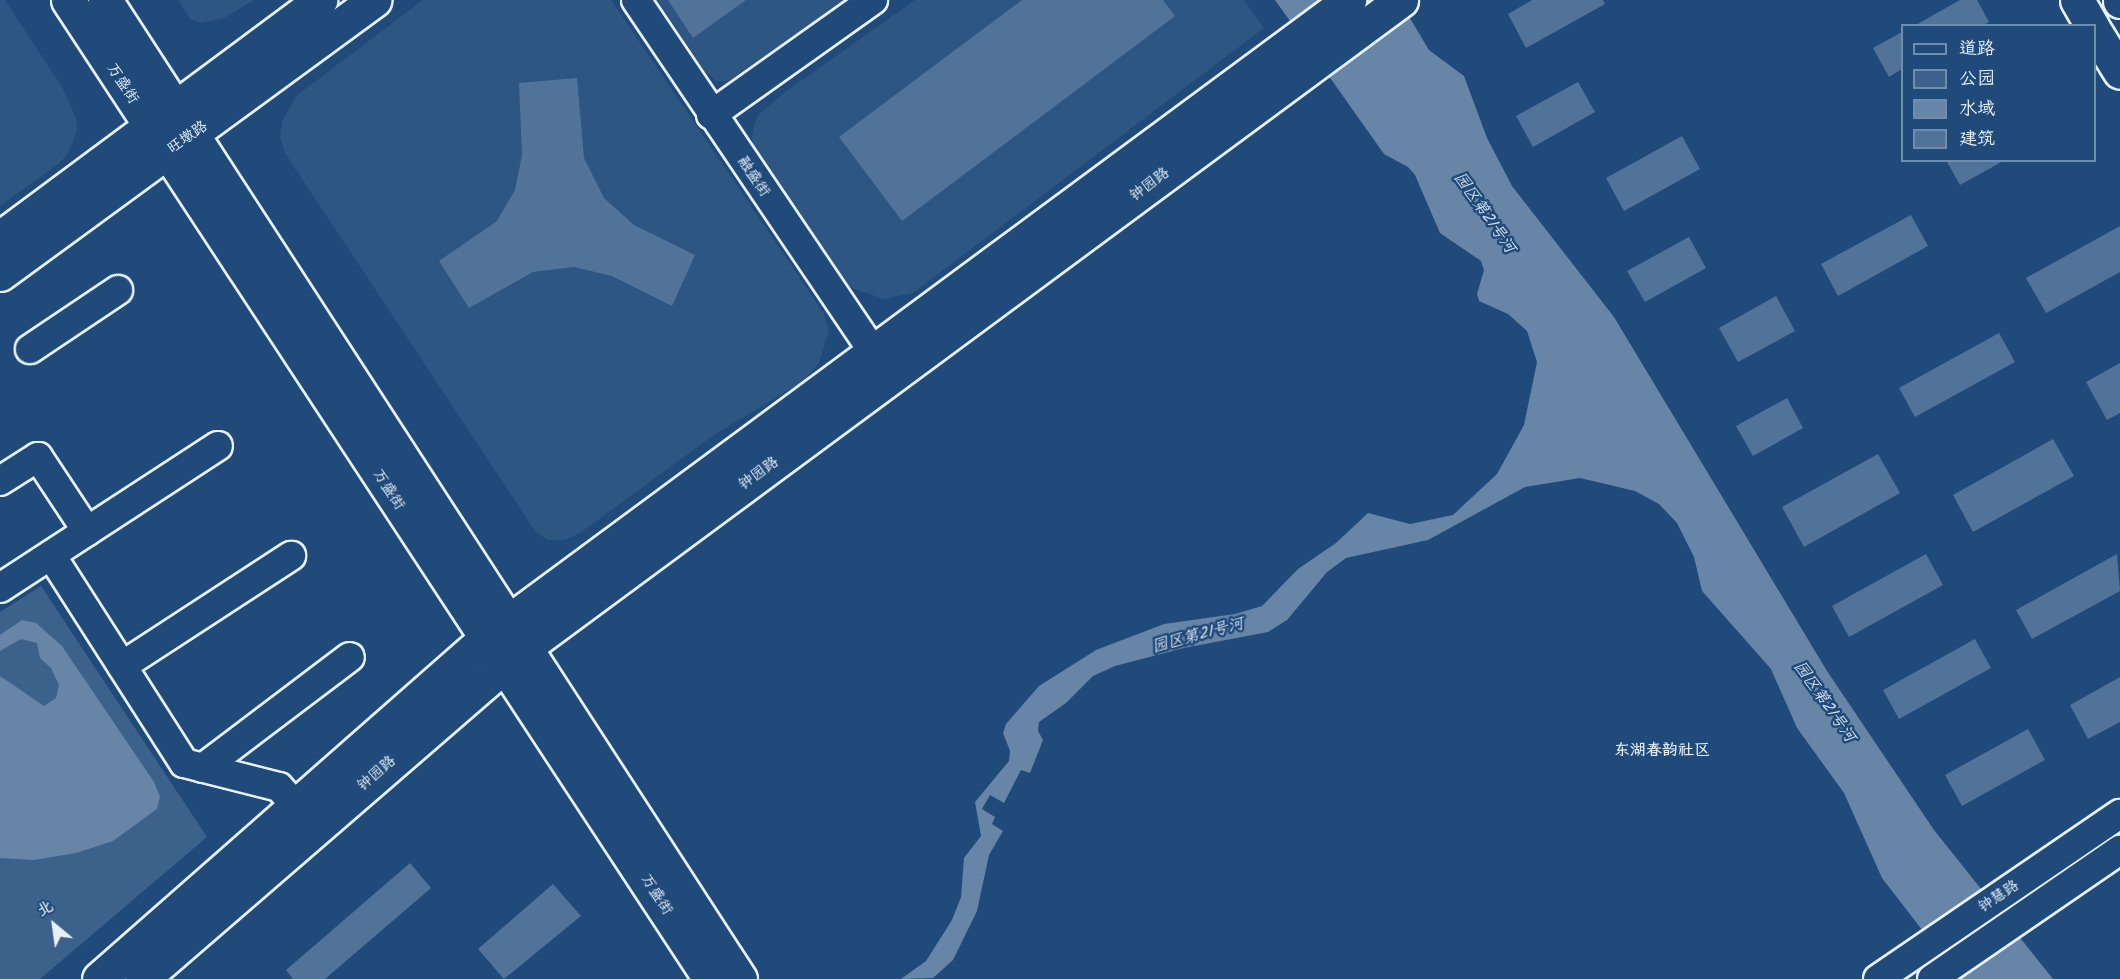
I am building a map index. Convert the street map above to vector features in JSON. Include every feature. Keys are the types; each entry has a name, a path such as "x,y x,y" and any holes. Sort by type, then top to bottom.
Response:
{"main road":[{"name":"万盛街","path":"68,0 158,140 740,979"},
{"name":"万盛街","path":"105,0 194,135 506,643 544,721 710,979"},
{"name":"旺墩路","path":"0,274 158,140 176,107 320,0"},
{"name":"旺墩路","path":"0,238 158,140 194,135 375,0"},
{"name":"钟园路","path":"142,979 506,643 1299,56 1349,0"},
{"name":"钟园路","path":"99,979 296,806 873,352 1299,56 1401,0"},
{"path":"2077,0 2091,24"},
{"path":"2096,33 2120,72"}],"street":[{"name":"融盛街","path":"636,0 711,115 873,352"},
{"path":"711,115 873,0"},
{"path":"30,349 118,291"},
{"path":"0,588 218,446"},
{"path":"0,481 38,457 87,531"},
{"path":"51,555 184,763 279,787 296,806"},
{"path":"122,666 291,556"},
{"path":"203,768 350,657"},
{"name":"钟慧路","path":"1878,979 2120,814"},
{"name":"钟慧路","path":"1941,973 2120,850"}],"shaded area":[{"path":"0,0 5,0 62,87 76,118 77,131 68,154 57,165 0,206"},
{"path":"178,0 254,0 224,18 200,23 190,19"},
{"path":"423,0 611,0 823,312 829,331 819,363 802,382 714,435 580,533 564,540 548,540 535,531 285,153 280,137 282,122 296,96"},
{"path":"657,0 846,0 728,81 716,81 704,70"},
{"path":"915,0 1244,0 1264,28 913,293 884,299 852,288 834,269 757,154 752,140 758,115 784,93"}],"green space":[{"path":"41,586 207,837 40,979 0,979 0,612"}],"water":[{"name":"园区第21号河","path":"1275,0 1399,0 1429,50 1464,76 1487,138 1512,186 1614,317 1827,671 1934,830 2053,979 1960,979 1882,878 1844,793 1797,728 1771,669 1702,591 1694,557 1677,523 1659,504 1635,491 1580,478 1525,487 1428,540 1346,558 1327,572 1287,620 1268,632 1184,648 1115,666 1093,676 1066,703 1039,722 1038,731 1043,740 1030,773 1021,770 1004,803 990,795 982,809 995,817 992,824 1003,831 989,855 977,911 953,960 933,978 901,979 926,961 952,920 961,897 964,858 981,836 975,802 1009,761 1010,751 1003,733 1006,724 1039,686 1096,650 1164,624 1235,614 1262,606 1298,569 1336,543 1368,513 1410,524 1453,515 1497,474 1524,425 1537,362 1527,331 1508,314 1479,301 1477,294 1484,270 1481,261 1440,233 1415,175 1408,167 1384,154"},
{"path":"22,620 36,623 62,646 154,782 160,797 157,809 113,841 76,853 34,860 0,858 0,676 44,706 56,698 59,685 51,668 40,658 37,643 21,639 0,651 0,635"}],"building":[{"path":"668,0 746,0 693,38"},
{"path":"1022,0 1163,0 1175,16 902,221 839,137"},
{"path":"1532,0 1603,0 1605,4 1526,48 1508,14"},
{"path":"1960,0 1977,0 1989,22 1986,24 1918,24"},
{"path":"1901,33 1901,70 1889,77 1873,48"},
{"path":"577,78 584,158 604,198 634,225 695,255 672,306 612,276 574,267 533,272 469,308 439,261 497,221 515,190 522,155 519,83"},
{"path":"1578,82 1595,112 1533,147 1516,116"},
{"path":"1682,136 1700,169 1624,211 1606,178"},
{"path":"1947,162 2001,162 1960,185"},
{"path":"1911,215 1928,246 1838,296 1821,264"},
{"path":"2120,226 2120,272 2046,313 2026,278"},
{"path":"1689,237 1706,268 1645,302 1627,271"},
{"path":"1776,296 1795,331 1738,362 1719,328"},
{"path":"1999,333 2015,362 1915,417 1899,388"},
{"path":"2120,363 2120,413 2107,420 2086,382"},
{"path":"1787,398 1803,428 1753,456 1736,426"},
{"path":"2053,439 2074,476 1973,532 1953,495"},
{"path":"1878,454 1900,493 1804,547 1782,507"},
{"path":"1926,554 1943,585 1849,637 1832,606"},
{"path":"2117,554 2120,591 2032,639 2016,610"},
{"path":"1975,639 1991,668 1899,719 1883,690"},
{"path":"2120,677 2120,722 2088,739 2070,705"},
{"path":"2028,729 2045,760 1962,806 1945,775"},
{"path":"410,863 431,888 325,979 293,979 286,970"},
{"path":"553,884 581,916 504,979 478,949"}],"district":[{"name":"东湖春韵社区","path":"1662,751"}]}
